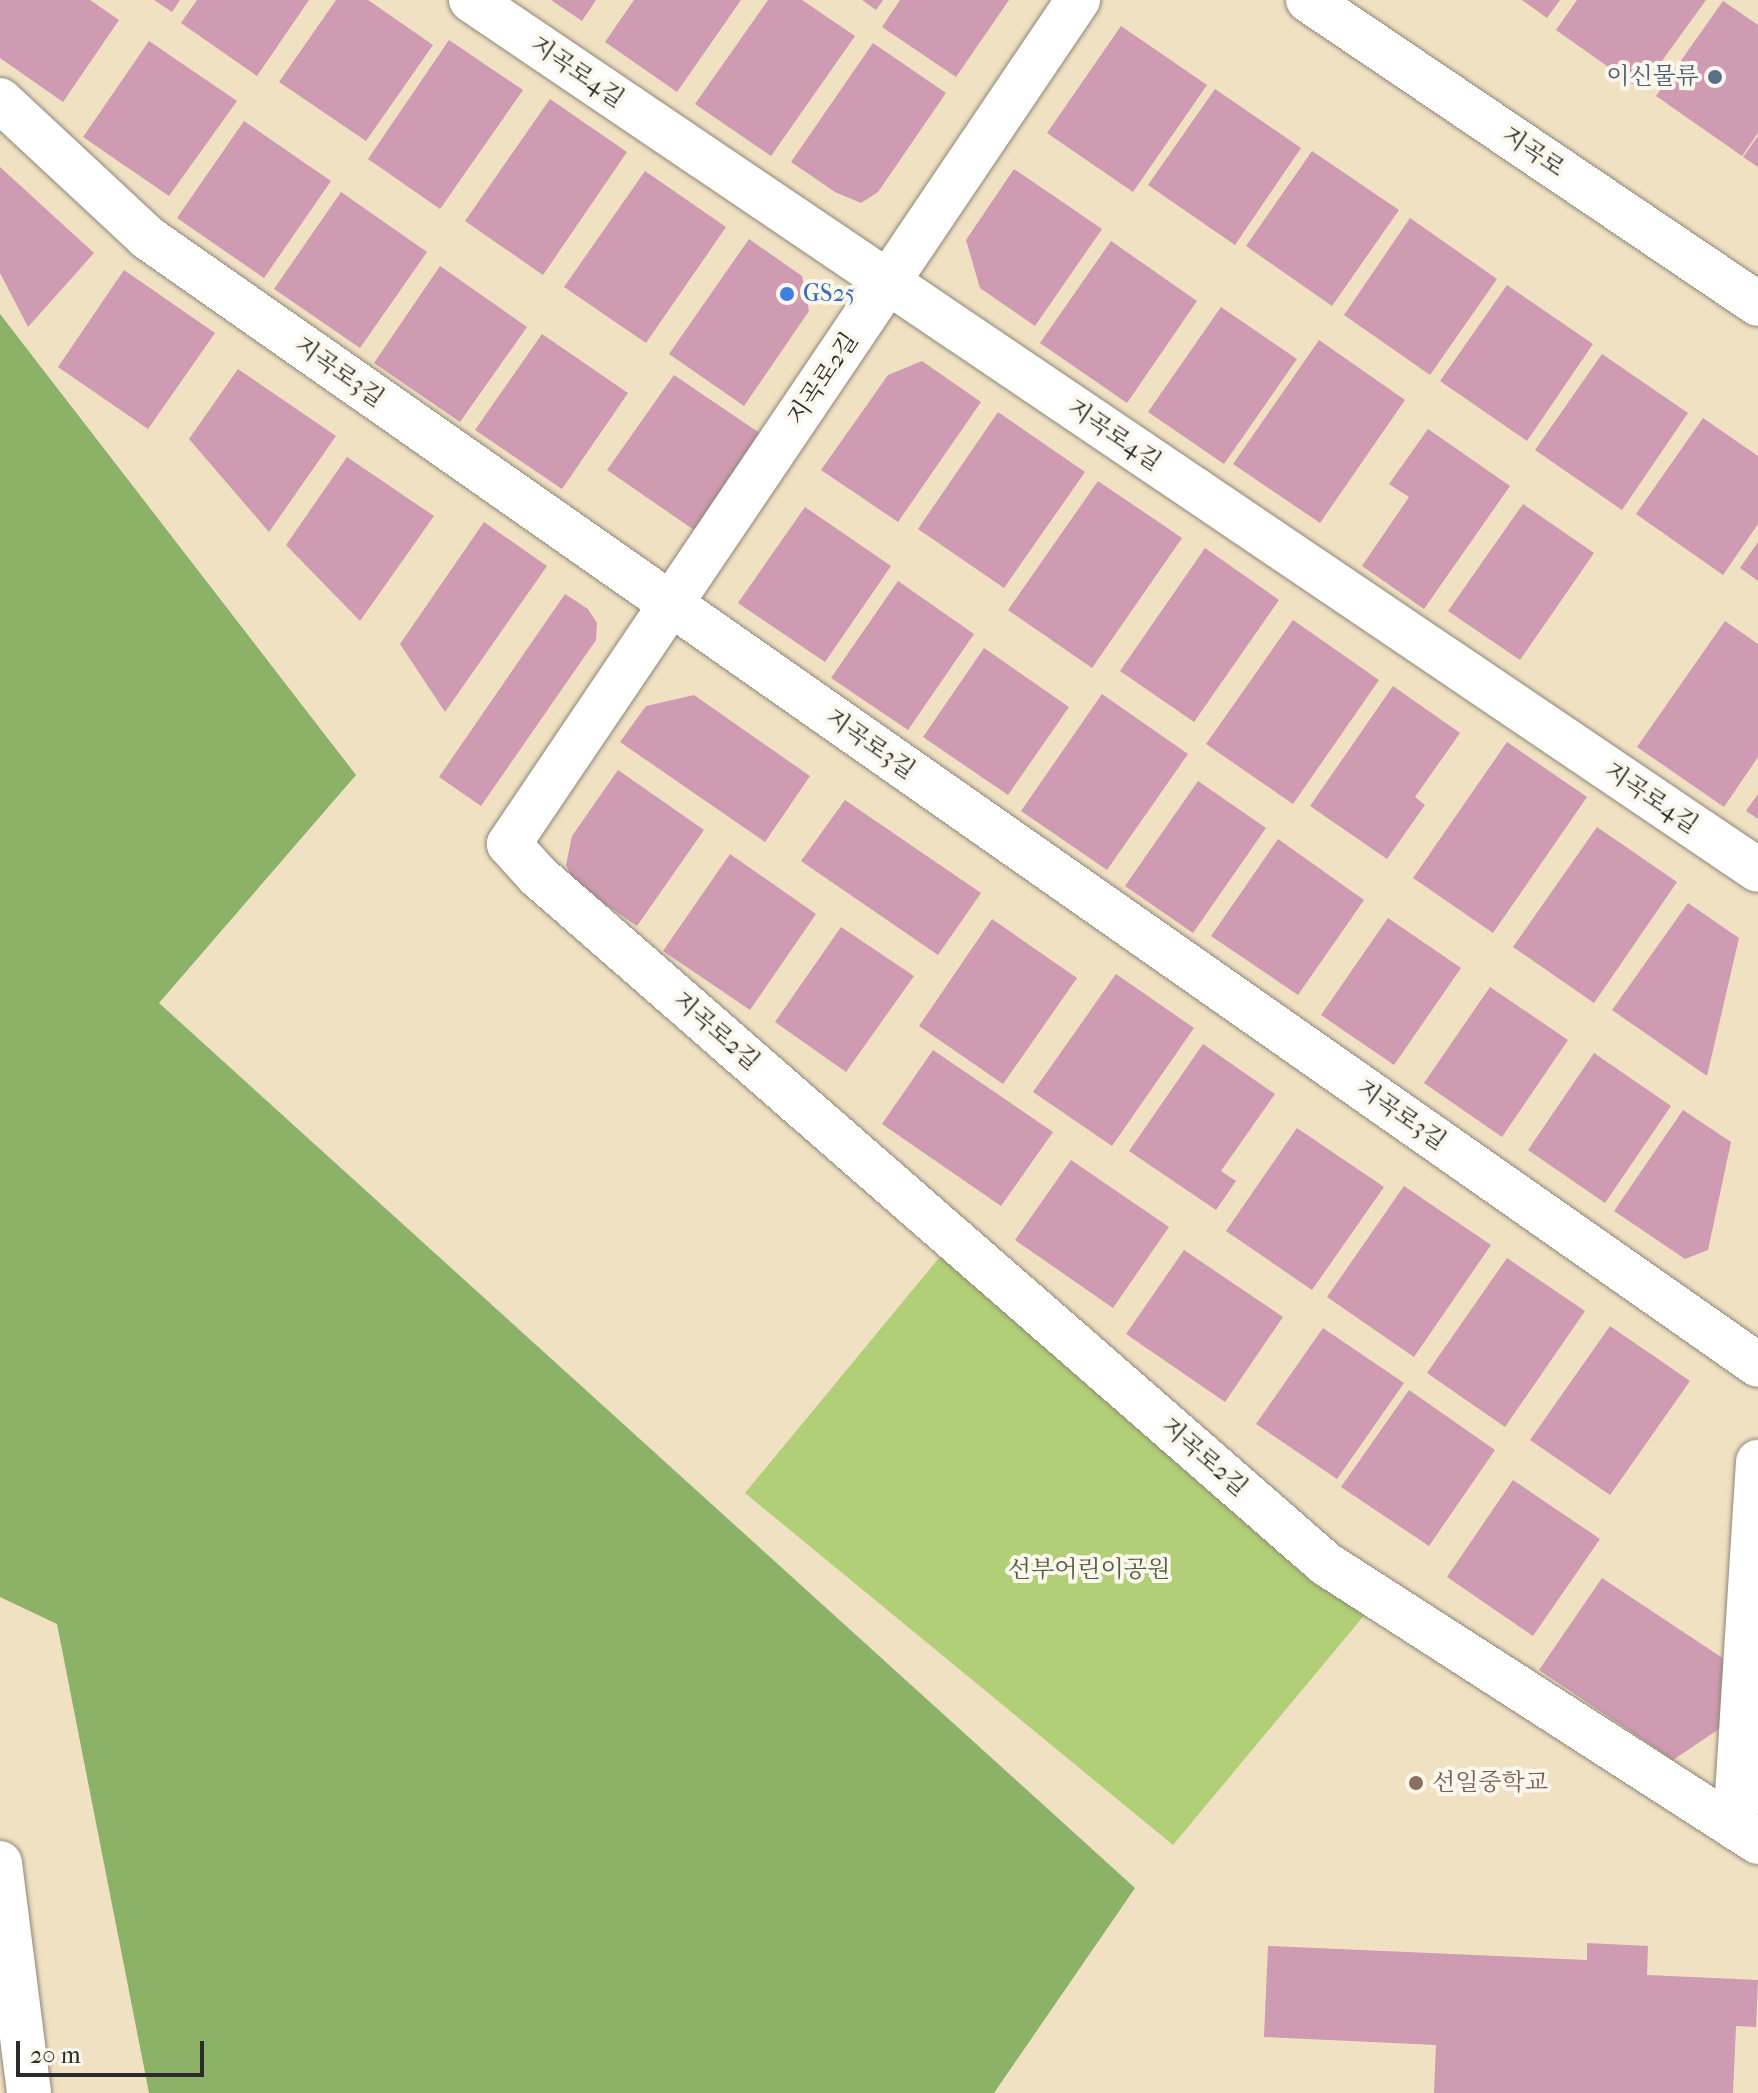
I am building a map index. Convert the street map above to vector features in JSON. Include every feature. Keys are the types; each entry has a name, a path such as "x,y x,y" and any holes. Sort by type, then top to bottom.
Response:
{"street":[{"name":"지곡로4길","path":"471,0 1758,870"},
{"name":"지곡로2길","path":"1078,0 509,844 538,876 1326,1564 1747,1834"},
{"name":"지곡로","path":"1308,0 1758,304"},
{"name":"지곡로3길","path":"0,100 148,238 1758,1365"},
{"name":"지곡로2길","path":"1747,1834 1758,1462"},
{"path":"0,1863 29,2093"}],"green space":[{"path":"0,314 356,775 159,1003 1135,1888 994,2093 149,2093 57,1624 0,1597"},
{"name":"선부어린이공원","path":"948,1247 1377,1600 1173,1845 745,1493"}],"building":[{"path":"0,0 90,0 119,20 63,102 0,58"},
{"path":"154,0 180,0 172,12"},
{"path":"197,0 309,0 257,76 181,23"},
{"path":"336,0 368,0 433,45 366,141 279,82"},
{"path":"551,0 596,0 582,21"},
{"path":"634,0 741,0 677,92 605,42"},
{"path":"768,0 802,0 855,36 771,156 695,104"},
{"path":"862,0 883,0 876,10"},
{"path":"900,0 1009,0 956,77 882,27"},
{"path":"1522,0 1560,0 1547,18"},
{"path":"1577,0 1706,0 1641,90 1556,30"},
{"path":"1723,1 1758,25 1758,133 1742,156 1656,96"},
{"path":"1121,26 1207,85 1133,192 1047,133"},
{"path":"449,40 523,90 440,209 368,159"},
{"path":"149,41 237,101 169,196 83,137"},
{"path":"873,43 946,93 878,192 861,203 835,192 791,162"},
{"path":"1215,89 1301,148 1235,245 1148,185"},
{"path":"550,99 627,152 543,275 465,221"},
{"path":"244,121 331,181 264,278 177,218"},
{"path":"1758,136 1758,167 1743,157"},
{"path":"1312,151 1399,210 1332,306 1246,246"},
{"path":"0,167 94,253 28,327 0,273"},
{"path":"1014,169 1102,229 1035,326 980,288 966,240"},
{"path":"645,171 726,227 646,343 564,287"},
{"path":"341,192 427,252 360,348 274,289"},
{"path":"1410,218 1497,279 1430,375 1344,315"},
{"path":"749,239 802,276 809,311 744,406 669,354"},
{"path":"1111,241 1197,301 1127,403 1040,343"},
{"path":"440,266 527,327 460,422 374,363"},
{"path":"124,270 215,333 148,429 58,367"},
{"path":"1507,285 1593,344 1527,441 1440,381"},
{"path":"1221,307 1297,359 1224,464 1148,412"},
{"path":"542,334 628,393 562,489 475,430"},
{"path":"1319,340 1405,400 1320,523 1233,464"},
{"path":"1602,354 1688,413 1622,510 1535,450"},
{"path":"922,361 981,402 898,522 821,470 888,375"},
{"path":"238,369 336,436 269,532 189,439"},
{"path":"674,375 761,434 694,530 607,470"},
{"path":"998,412 1085,472 1004,588 918,529"},
{"path":"1703,418 1758,456 1758,524 1723,575 1636,514"},
{"path":"1428,429 1510,486 1424,609 1362,566 1409,497 1389,484"},
{"path":"347,457 434,516 360,621 286,545"},
{"path":"1098,481 1182,538 1092,668 1008,610"},
{"path":"1523,504 1594,553 1520,660 1448,611"},
{"path":"805,507 891,566 825,662 738,603"},
{"path":"484,522 547,566 445,712 400,644"},
{"path":"1758,542 1758,581 1740,568"},
{"path":"1205,548 1279,600 1194,722 1120,671"},
{"path":"898,581 974,634 908,730 831,678"},
{"path":"565,594 588,609 597,623 596,640 481,806 439,777"},
{"path":"1293,620 1379,680 1293,804 1206,744"},
{"path":"1725,621 1758,644 1758,757 1724,807 1637,747"},
{"path":"984,648 1069,707 1008,795 923,737"},
{"path":"1393,686 1460,733 1415,797 1425,805 1387,859 1310,806"},
{"path":"1102,694 1188,754 1107,870 1021,811"},
{"path":"694,695 810,776 765,842 620,742 646,706"},
{"path":"1507,742 1587,797 1493,933 1413,878"},
{"path":"618,770 704,830 637,926 574,883 566,865 572,836"},
{"path":"1198,781 1266,828 1193,933 1125,886"},
{"path":"1758,794 1758,819 1746,811"},
{"path":"845,800 981,893 938,955 801,861"},
{"path":"1597,827 1677,882 1594,1003 1513,947"},
{"path":"1278,839 1364,900 1298,995 1211,936"},
{"path":"730,854 816,914 750,1010 663,951"},
{"path":"1688,903 1739,938 1707,1076 1612,1010"},
{"path":"1388,918 1461,968 1394,1065 1321,1015"},
{"path":"992,919 1077,978 1003,1084 919,1026"},
{"path":"841,927 914,976 846,1072 775,1022"},
{"path":"1116,974 1194,1028 1112,1146 1033,1092"},
{"path":"1490,987 1568,1040 1502,1137 1424,1083"},
{"path":"1203,1044 1275,1094 1221,1171 1236,1181 1216,1210 1129,1151"},
{"path":"933,1050 1053,1132 1001,1206 882,1124"},
{"path":"1594,1053 1671,1106 1605,1203 1528,1150"},
{"path":"1683,1110 1731,1142 1708,1250 1685,1259 1614,1211"},
{"path":"1297,1128 1384,1187 1312,1290 1226,1231"},
{"path":"1071,1160 1169,1227 1113,1308 1015,1240"},
{"path":"1404,1186 1491,1245 1414,1357 1327,1297"},
{"path":"1184,1250 1283,1317 1225,1402 1126,1334"},
{"path":"1507,1258 1585,1311 1505,1427 1427,1373"},
{"path":"1610,1326 1690,1381 1610,1495 1530,1440"},
{"path":"1323,1328 1404,1383 1337,1479 1256,1424"},
{"path":"1409,1390 1495,1450 1429,1546 1341,1487"},
{"path":"1513,1480 1600,1539 1533,1636 1447,1577"},
{"path":"1602,1578 1730,1663 1722,1727 1673,1760 1539,1670"},
{"path":"1587,1943 1648,1946 1647,1975 1758,1980 1756,2027 1736,2026 1733,2093 1434,2093 1436,2045 1264,2037 1268,1946 1587,1960"}],"place":[{"name":"이신물류","path":"1715,77"},
{"name":"GS25","path":"787,294"},
{"name":"선일중학교","path":"1416,1783"}]}
